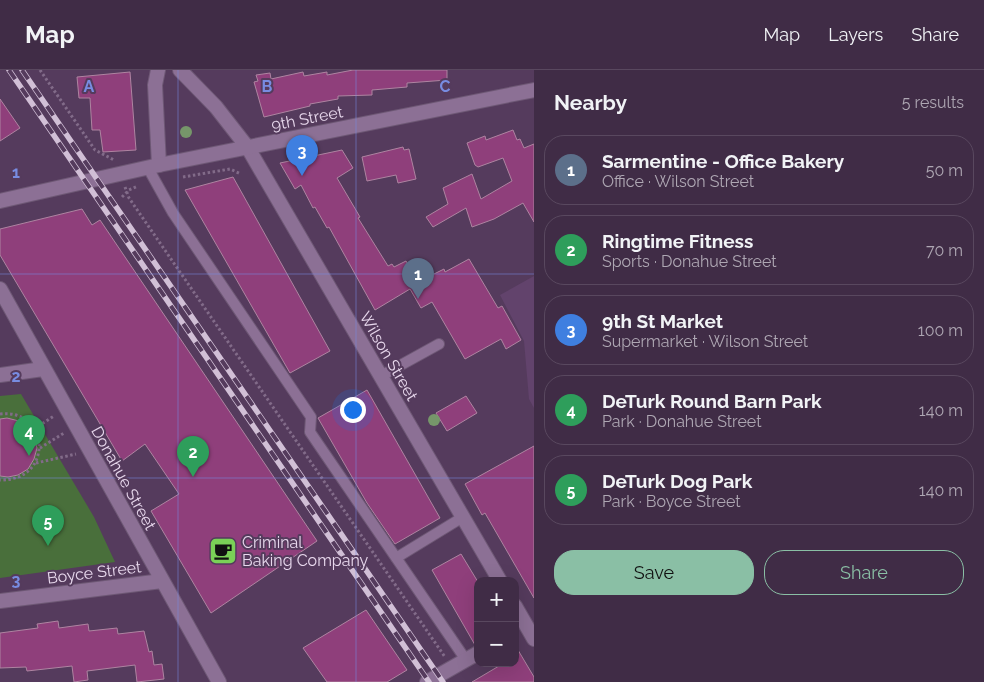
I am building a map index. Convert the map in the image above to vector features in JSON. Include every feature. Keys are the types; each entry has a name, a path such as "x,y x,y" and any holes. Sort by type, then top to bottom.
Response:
{"street":[{"path":"154,167 155,85 158,70"},
{"name":"Wilson Street","path":"180,70 216,107 248,148 498,577"},
{"name":"9th Street","path":"0,201 154,167 534,90"},
{"name":"Donahue Street","path":"0,289 65,409 219,682"},
{"path":"0,375 43,369"},
{"name":"Boyce Street","path":"0,601 162,581"},
{"path":"519,614 534,639"},
{"path":"427,682 472,656"}],"lane":[{"path":"154,167 155,182 173,213 311,417 310,432 396,558 472,656"},
{"path":"381,376 438,344"},
{"path":"396,558 463,517"}],"path":[{"path":"40,70 95,150 114,159 129,198 443,654"},
{"path":"122,197 142,184 230,169 240,174"},
{"path":"34,429 65,409"},
{"path":"0,414 12,414 22,418 34,429 39,448 36,463"},
{"path":"39,448 75,426"},
{"path":"0,480 21,477 36,463 89,452"}],"shaded area":[{"path":"534,276 534,408 529,399 524,341 500,295"}],"green space":[{"path":"21,394 94,517 115,562 0,578 0,396"}],"building":[{"path":"353,70 447,70 447,80 407,83 407,87 372,90 372,95 338,96 338,99 310,104 310,106 264,117 254,82 258,81 256,75 270,73 271,79 303,72 304,76 327,72 327,75"},
{"path":"130,72 136,150 103,152 100,130 92,130 90,98 79,98 77,77"},
{"path":"0,99 20,128 0,141"},
{"path":"513,130 517,140 520,139 524,148 534,144 534,222 523,203 494,219 472,227 466,208 433,227 426,217 448,204 443,188 472,174 481,199 512,181 503,158 478,167 475,165 467,143 485,136 486,140"},
{"path":"403,147 404,150 409,149 416,179 398,183 396,175 367,181 362,157"},
{"path":"342,150 353,168 337,178 360,217 358,218 388,266 392,264 394,267 406,261 418,282 444,269 445,272 469,259 498,308 502,306 521,340 506,349 501,339 465,359 432,302 421,308 410,289 375,310 329,227 327,228 315,207 313,208 301,185 295,189 280,163"},
{"path":"233,177 330,351 290,373 185,190"},
{"path":"82,209 92,225 100,220 317,541 211,613 151,511 179,494 145,444 122,461 0,255 0,229"},
{"path":"367,390 440,518 395,544 367,503 318,418"},
{"path":"466,396 477,413 447,431 436,413"},
{"path":"7,418 19,421 28,427 34,437 37,448 34,459 28,469 18,475 8,477 0,476 0,419"},
{"path":"534,446 534,598 485,513 482,515 465,484"},
{"path":"461,554 475,577 474,643 432,570"},
{"path":"366,610 407,670 387,682 327,682 303,648"},
{"path":"58,621 59,628 88,624 89,631 117,628 118,634 144,631 149,652 152,651 154,665 162,664 164,679 137,682 135,665 87,671 88,680 74,682 72,666 27,671 26,667 0,668 0,633 38,628 37,624"},
{"path":"519,652 534,677 534,682 472,682 497,667 519,667"}],"railway":[{"path":"9,70 429,682"},
{"path":"22,70 443,682"}],"place":[{"name":"9th St Market","path":"302,176"},
{"name":"Sarmentine - Office Bakery","path":"418,299"},
{"name":"DeTurk Round Barn Park","path":"29,456"},
{"name":"Ringtime Fitness","path":"193,477"},
{"name":"DeTurk Dog Park","path":"48,546"},
{"name":"Criminal Baking Company","path":"223,551"}]}
